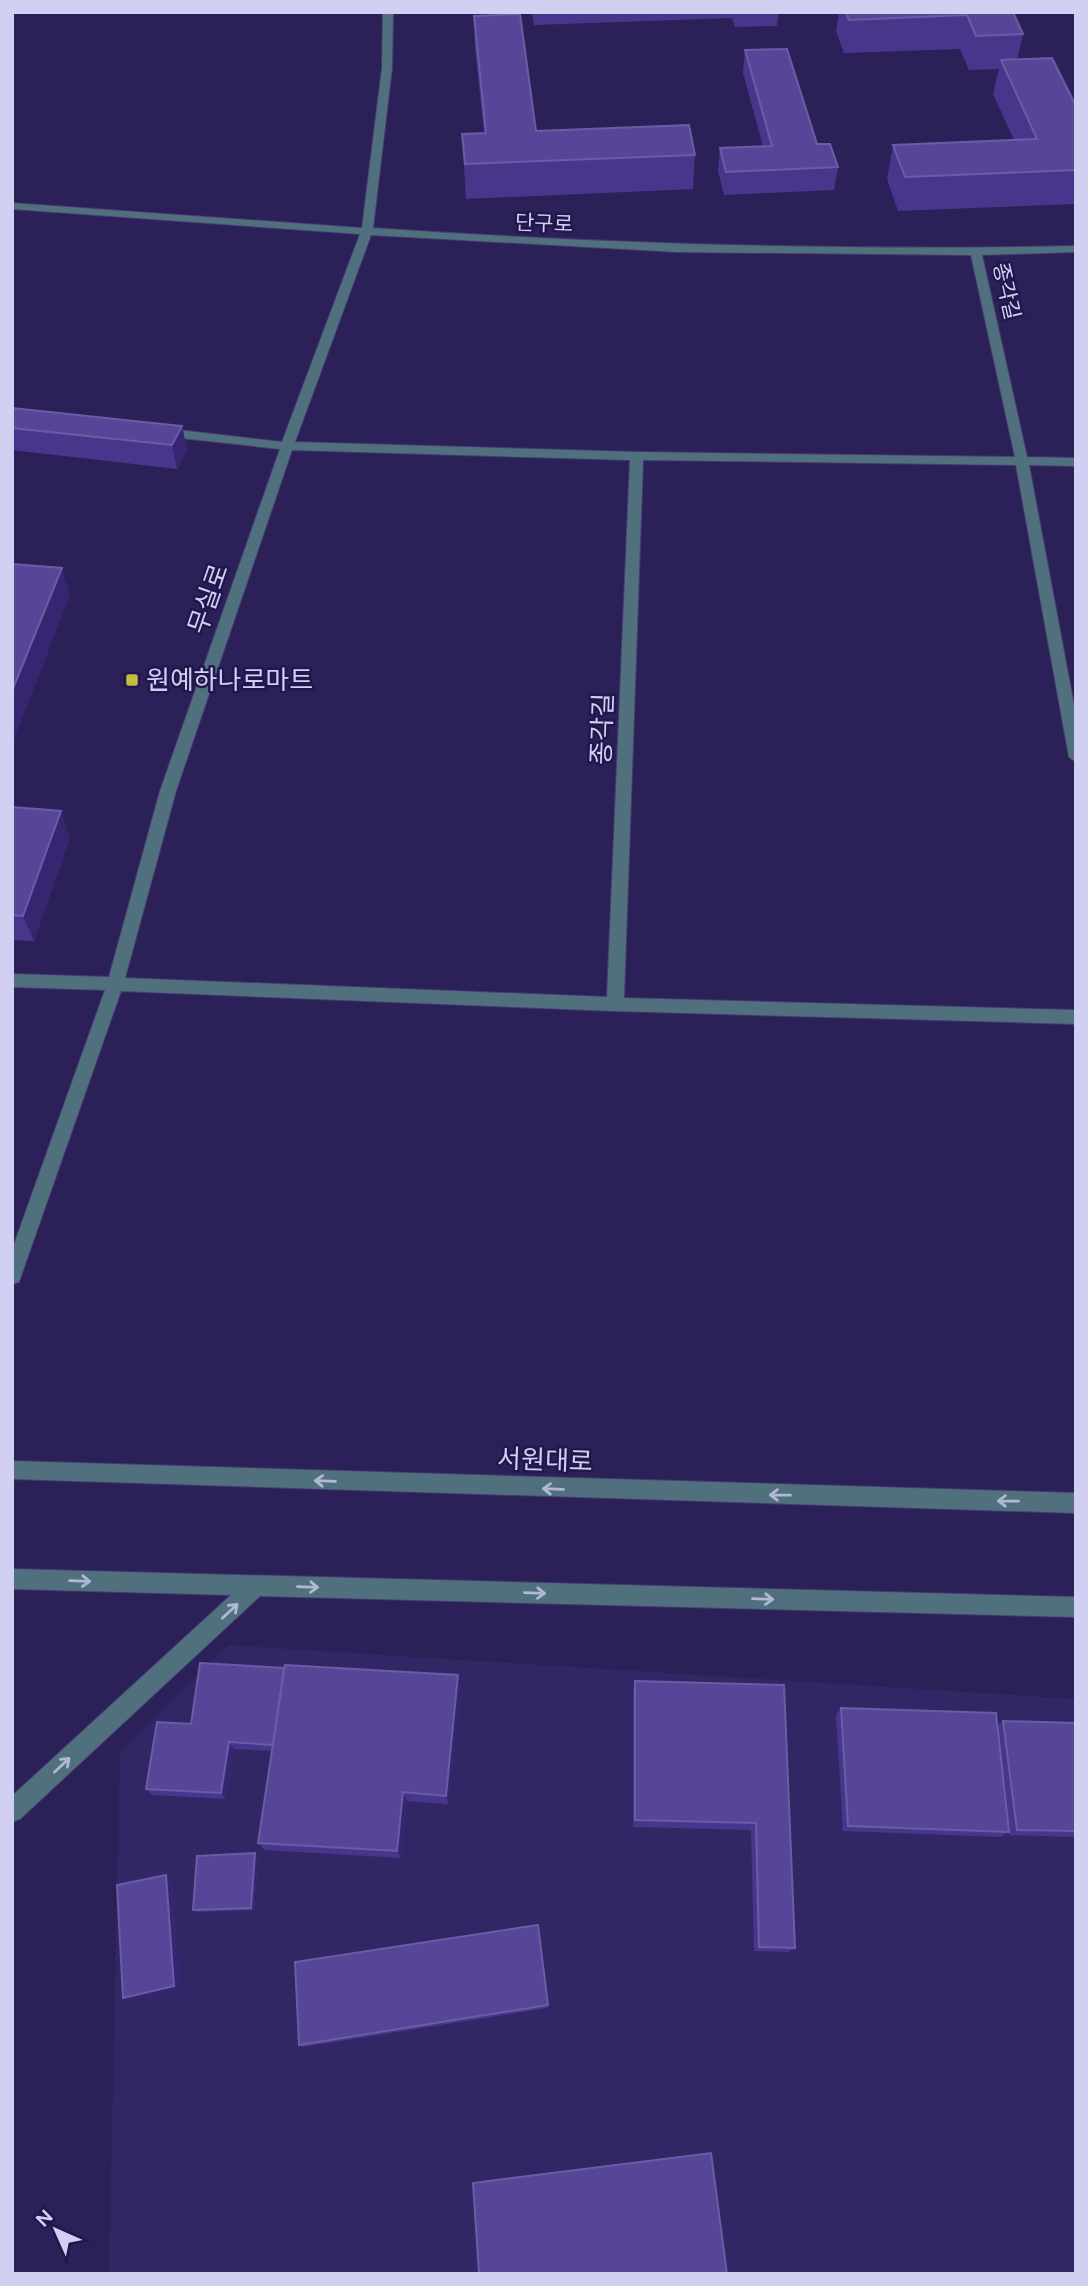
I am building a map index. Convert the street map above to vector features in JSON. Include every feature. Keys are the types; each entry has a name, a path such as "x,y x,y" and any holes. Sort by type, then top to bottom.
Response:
{"street":[{"name":"무실로","path":"12,1276 114,985 168,791 287,446 367,231 387,68 388,12"},
{"name":"단구로","path":"12,206 511,242 881,254 1076,249"},
{"name":"종각길","path":"976,253 1022,462 1076,757"},
{"path":"142,429 287,446 637,456 1076,463"},
{"name":"종각길","path":"615,1004 637,456"},
{"path":"12,980 615,1004 1076,1017"},
{"name":"서원대로","path":"12,1469 600,1490 1076,1503"},
{"path":"12,1579 1076,1607"},
{"path":"12,1811 257,1585"}],"shaded area":[{"path":"228,1645 1076,1699 1076,2274 109,2274 120,1753"}],"building":[{"path":"846,12 1013,12 1023,34 976,36 967,15 849,20"},
{"path":"520,14 536,131 689,125 695,155 465,164 462,134 486,133 474,16"},
{"path":"787,49 817,144 830,144 838,167 726,172 720,148 772,146 745,50"},
{"path":"1052,58 1076,106 1076,170 905,177 893,145 1037,139 1001,60"},
{"path":"12,408 182,426 172,445 12,428"},
{"path":"12,564 62,568 12,691"},
{"path":"12,807 61,811 23,916 12,915"},
{"path":"200,1663 284,1668 273,1745 229,1742 221,1793 146,1789 157,1722 191,1724"},
{"path":"285,1665 458,1675 446,1796 403,1792 397,1851 258,1843"},
{"path":"635,1681 784,1685 795,1948 759,1947 756,1823 635,1820"},
{"path":"841,1708 996,1713 1009,1832 848,1826"},
{"path":"1003,1721 1076,1723 1076,1831 1017,1830"},
{"path":"255,1853 251,1908 193,1910 197,1856"},
{"path":"166,1875 174,1986 123,1998 117,1885"},
{"path":"538,1925 548,2005 299,2045 295,1962"},
{"path":"711,2153 727,2274 479,2274 473,2183"}],"place":[{"name":"원예하나로마트","path":"132,680"}]}
